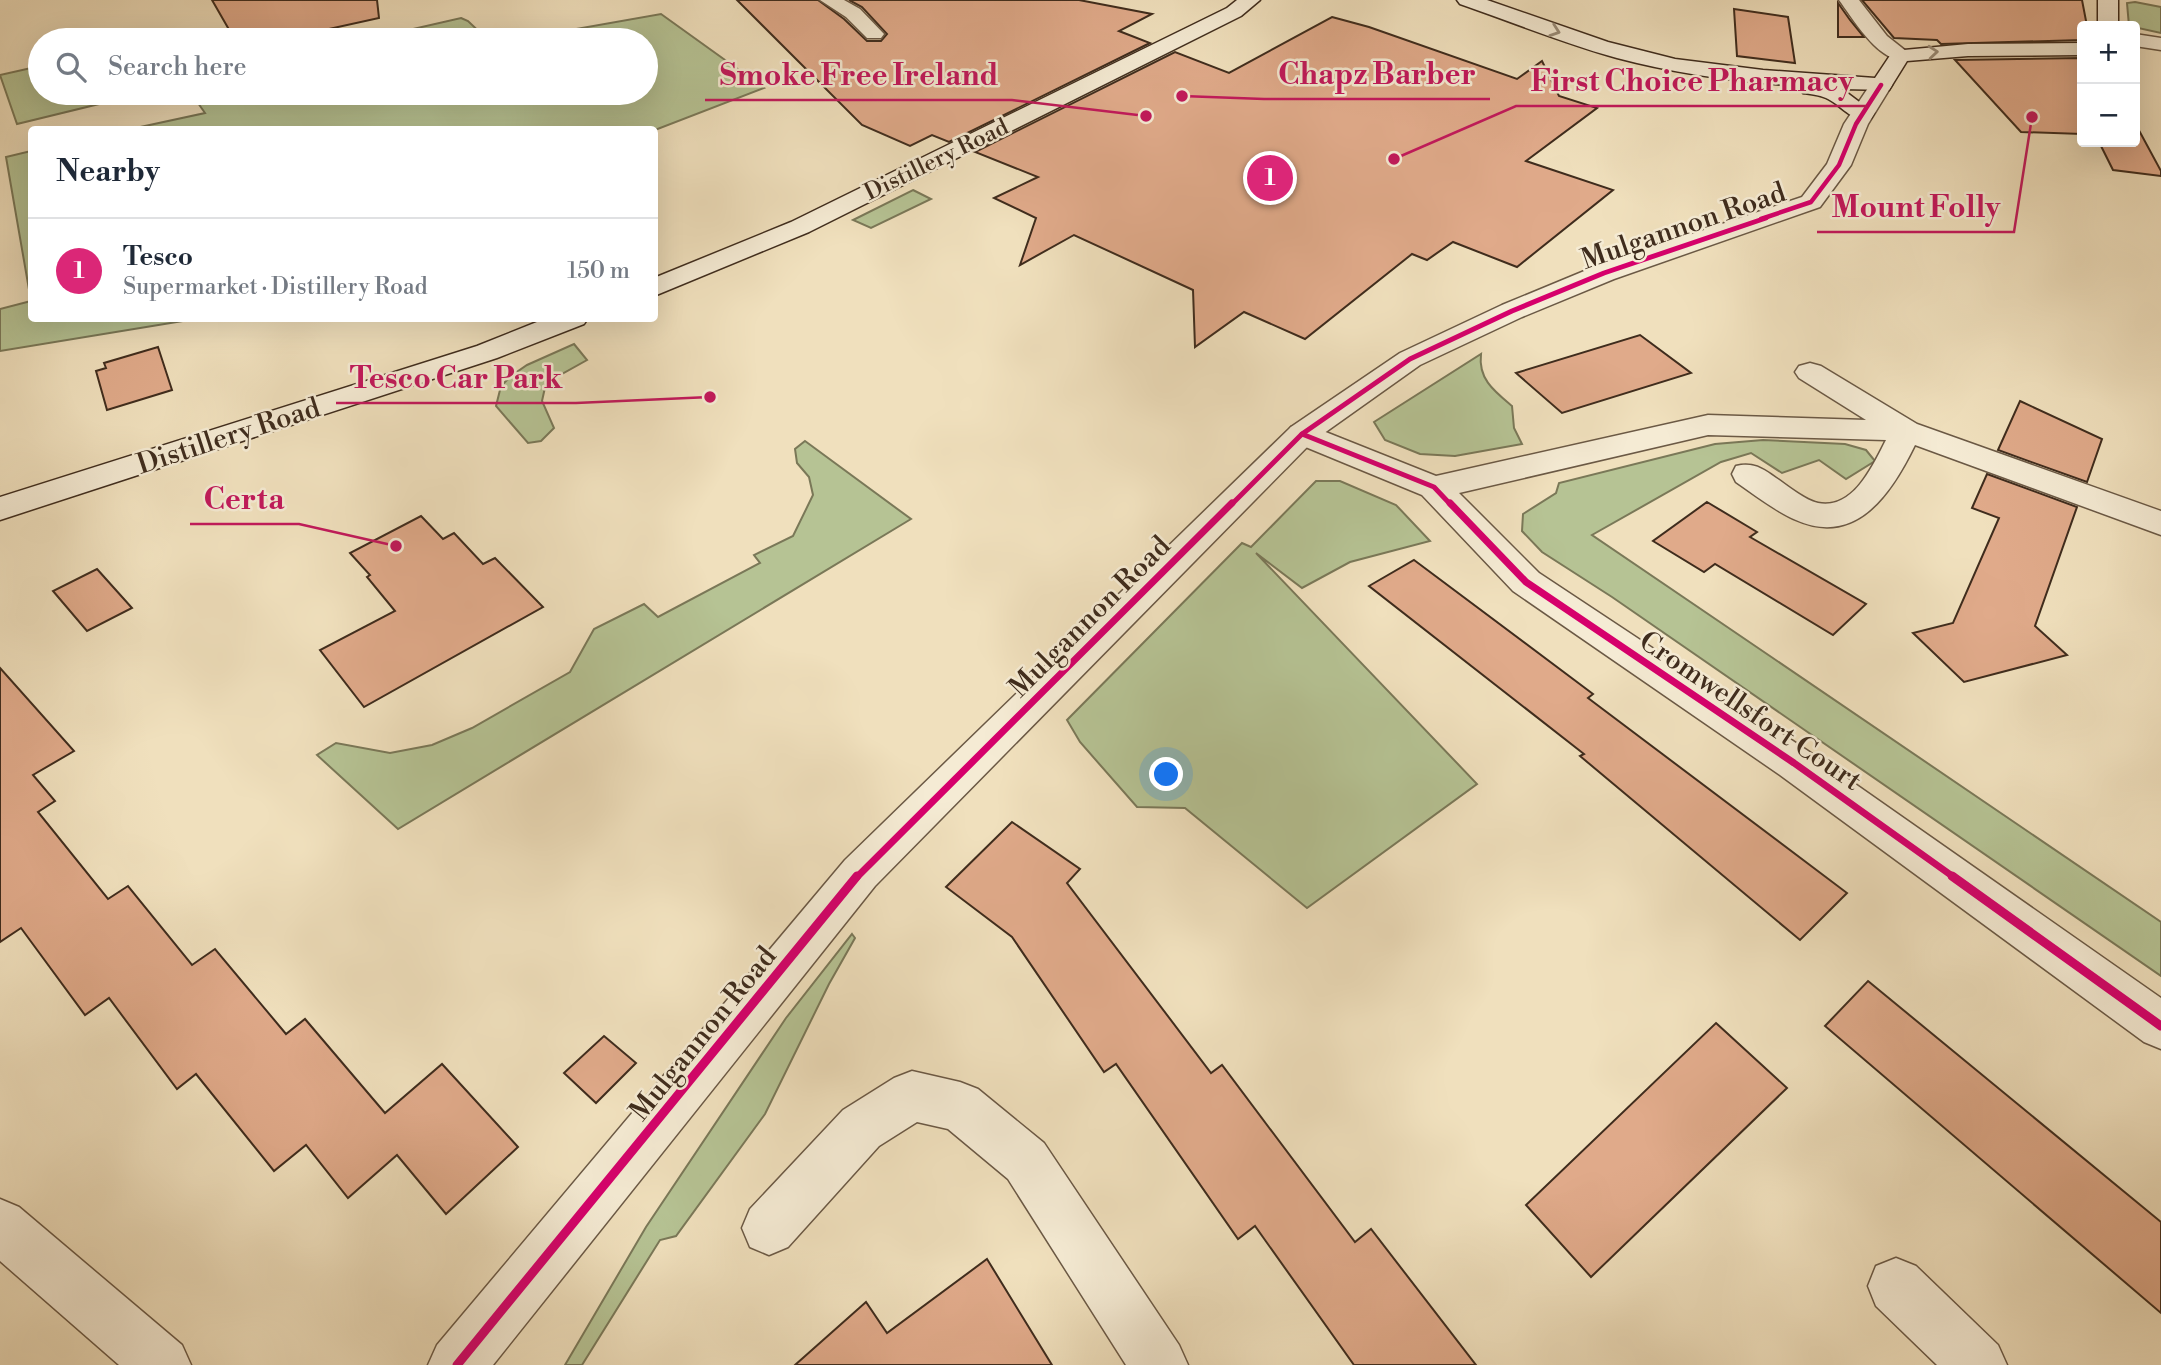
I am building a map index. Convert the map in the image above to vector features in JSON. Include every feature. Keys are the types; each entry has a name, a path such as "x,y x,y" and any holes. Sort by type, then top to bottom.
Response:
{"street":[{"path":"830,0 853,13 874,34"},
{"name":"Distillery Road","path":"658,286 800,227 1234,12 1250,0"},
{"path":"1468,0 1621,52 1833,93 1863,113"},
{"path":"1849,0 1880,40 1900,55 1968,50 2077,49"},
{"path":"2108,0 2108,21"},
{"path":"2140,41 2161,44"},
{"name":"Mulgannon Road","path":"457,1365 860,873 1302,434 1410,359 1512,311 1604,273 1811,202 1839,165 1863,113 1900,55"},
{"path":"1737,75 1881,85"},
{"name":"Distillery Road","path":"0,509 487,352 564,322"},
{"path":"1810,372 1906,431 2161,523"},
{"path":"1302,434 1434,487 1708,425 1906,431"},
{"path":"1748,474 1812,514 1848,512 1876,489 1906,431"},
{"name":"Cromwellsfort Court","path":"1434,487 1526,582 1794,763 2161,1026"},
{"path":"769,1228 862,1128 912,1096 960,1107 1026,1161 1159,1365"},
{"path":"0,1226 162,1365"},
{"path":"1896,1286 1978,1365"}],"green space":[{"path":"2127,3 2161,7 2161,33 2140,28 2140,21 2129,21"},
{"path":"661,14 764,88 658,129 658,126 145,126 205,113 199,105 658,105 658,28 582,28"},
{"path":"461,18 475,28 417,28"},
{"path":"28,69 28,105 95,105 17,124 0,75"},
{"path":"28,152 28,284 6,157"},
{"path":"913,190 931,199 871,228 853,220"},
{"path":"28,302 28,322 177,322 0,351 0,309"},
{"path":"574,344 587,360 546,383 542,401 554,428 541,441 528,443 496,406 501,386 527,365"},
{"path":"1481,354 1482,371 1489,384 1512,406 1514,428 1522,444 1455,456 1420,454 1385,440 1374,422"},
{"path":"1763,440 1845,444 1866,450 1875,461 1846,479 1819,460 1782,473 1751,453 1721,462 1592,535 2161,922 2161,976 1612,597 1542,552 1522,531 1523,514 1556,493 1559,483 1715,444"},
{"path":"805,441 911,519 398,829 317,755 336,743 390,753 432,745 472,728 570,672 594,629 644,604 658,617 760,563 754,555 793,536 813,495 809,477 797,463 795,449"},
{"path":"1316,481 1340,481 1396,505 1430,541 1350,562 1302,588 1256,553 1477,784 1307,908 1185,808 1137,807 1080,742 1067,720 1242,543 1251,547"},
{"path":"852,934 855,938 829,984 765,1114 676,1236 660,1240 582,1365 565,1365 646,1227 786,1018"}],"building":[{"path":"212,0 377,0 379,18 334,28 228,28"},
{"path":"737,0 818,0 844,19 867,41 881,41 887,34 862,7 849,0 1079,0 1152,14 1119,31 1150,43 949,142 932,135 910,146 862,125"},
{"path":"1862,0 2082,0 2086,21 2077,21 2077,40 1941,44 1937,40 1894,38"},
{"path":"1838,3 1850,20 1864,37 1838,37"},
{"path":"1734,9 1788,17 1795,63 1737,56"},
{"path":"1332,17 1369,27 1517,79 1542,61 1559,96 1597,108 1526,161 1613,190 1517,267 1453,242 1427,260 1412,254 1305,339 1244,312 1195,347 1193,290 1074,235 1020,265 1036,218 994,198 1038,177 975,152 1175,52 1229,73"},
{"path":"2077,58 2077,134 2021,132 1955,60"},
{"path":"2140,132 2161,171 2161,176 2113,170 2102,147 2140,147"},
{"path":"1640,335 1691,373 1562,413 1516,373"},
{"path":"158,347 172,390 107,410 96,371 106,368 104,363"},
{"path":"2020,401 2102,439 2087,482 1998,450"},
{"path":"1987,474 2077,507 2035,626 2067,655 1964,682 1913,633 1953,623 1999,518 1972,508"},
{"path":"1707,502 1757,532 1750,537 1866,604 1833,635 1715,564 1704,572 1653,541"},
{"path":"421,516 443,539 454,533 483,564 495,558 543,607 364,707 320,650 395,611 367,577 370,575 350,553"},
{"path":"1414,560 1593,694 1588,698 1847,893 1800,940 1580,756 1584,754 1369,586"},
{"path":"97,569 132,608 87,631 53,591"},
{"path":"0,668 74,751 33,775 55,801 38,812 108,899 128,886 192,965 215,949 286,1034 305,1019 385,1113 442,1064 518,1147 446,1214 397,1155 348,1198 306,1145 274,1171 196,1074 177,1089 109,998 85,1015 21,928 0,942"},
{"path":"1012,822 1080,869 1067,883 1211,1073 1222,1065 1355,1242 1371,1229 1476,1365 1354,1365 1255,1226 1238,1239 1116,1064 1104,1072 1012,937 946,887"},
{"path":"1868,981 2161,1222 2161,1313 1825,1026"},
{"path":"1716,1023 1787,1088 1591,1277 1526,1205"},
{"path":"604,1036 636,1063 596,1103 564,1073"},
{"path":"987,1259 1052,1365 795,1365 866,1302 887,1333"}],"cycle path":[{"path":"457,1365 860,873 1302,434 1410,359 1512,311 1604,273 1811,202 1839,165 1856,124 1881,85"},
{"path":"1302,434 1434,487 1526,582 1794,763 2161,1026"}],"place":[{"name":"Chapz Barber","path":"1182,96"},
{"name":"Smoke Free Ireland","path":"1146,116"},
{"name":"Mount Folly","path":"2032,117"},
{"name":"First Choice Pharmacy","path":"1394,159"},
{"name":"Tesco","path":"1270,178"},
{"name":"Tesco Car Park","path":"710,397"},
{"name":"Certa","path":"396,546"}]}
